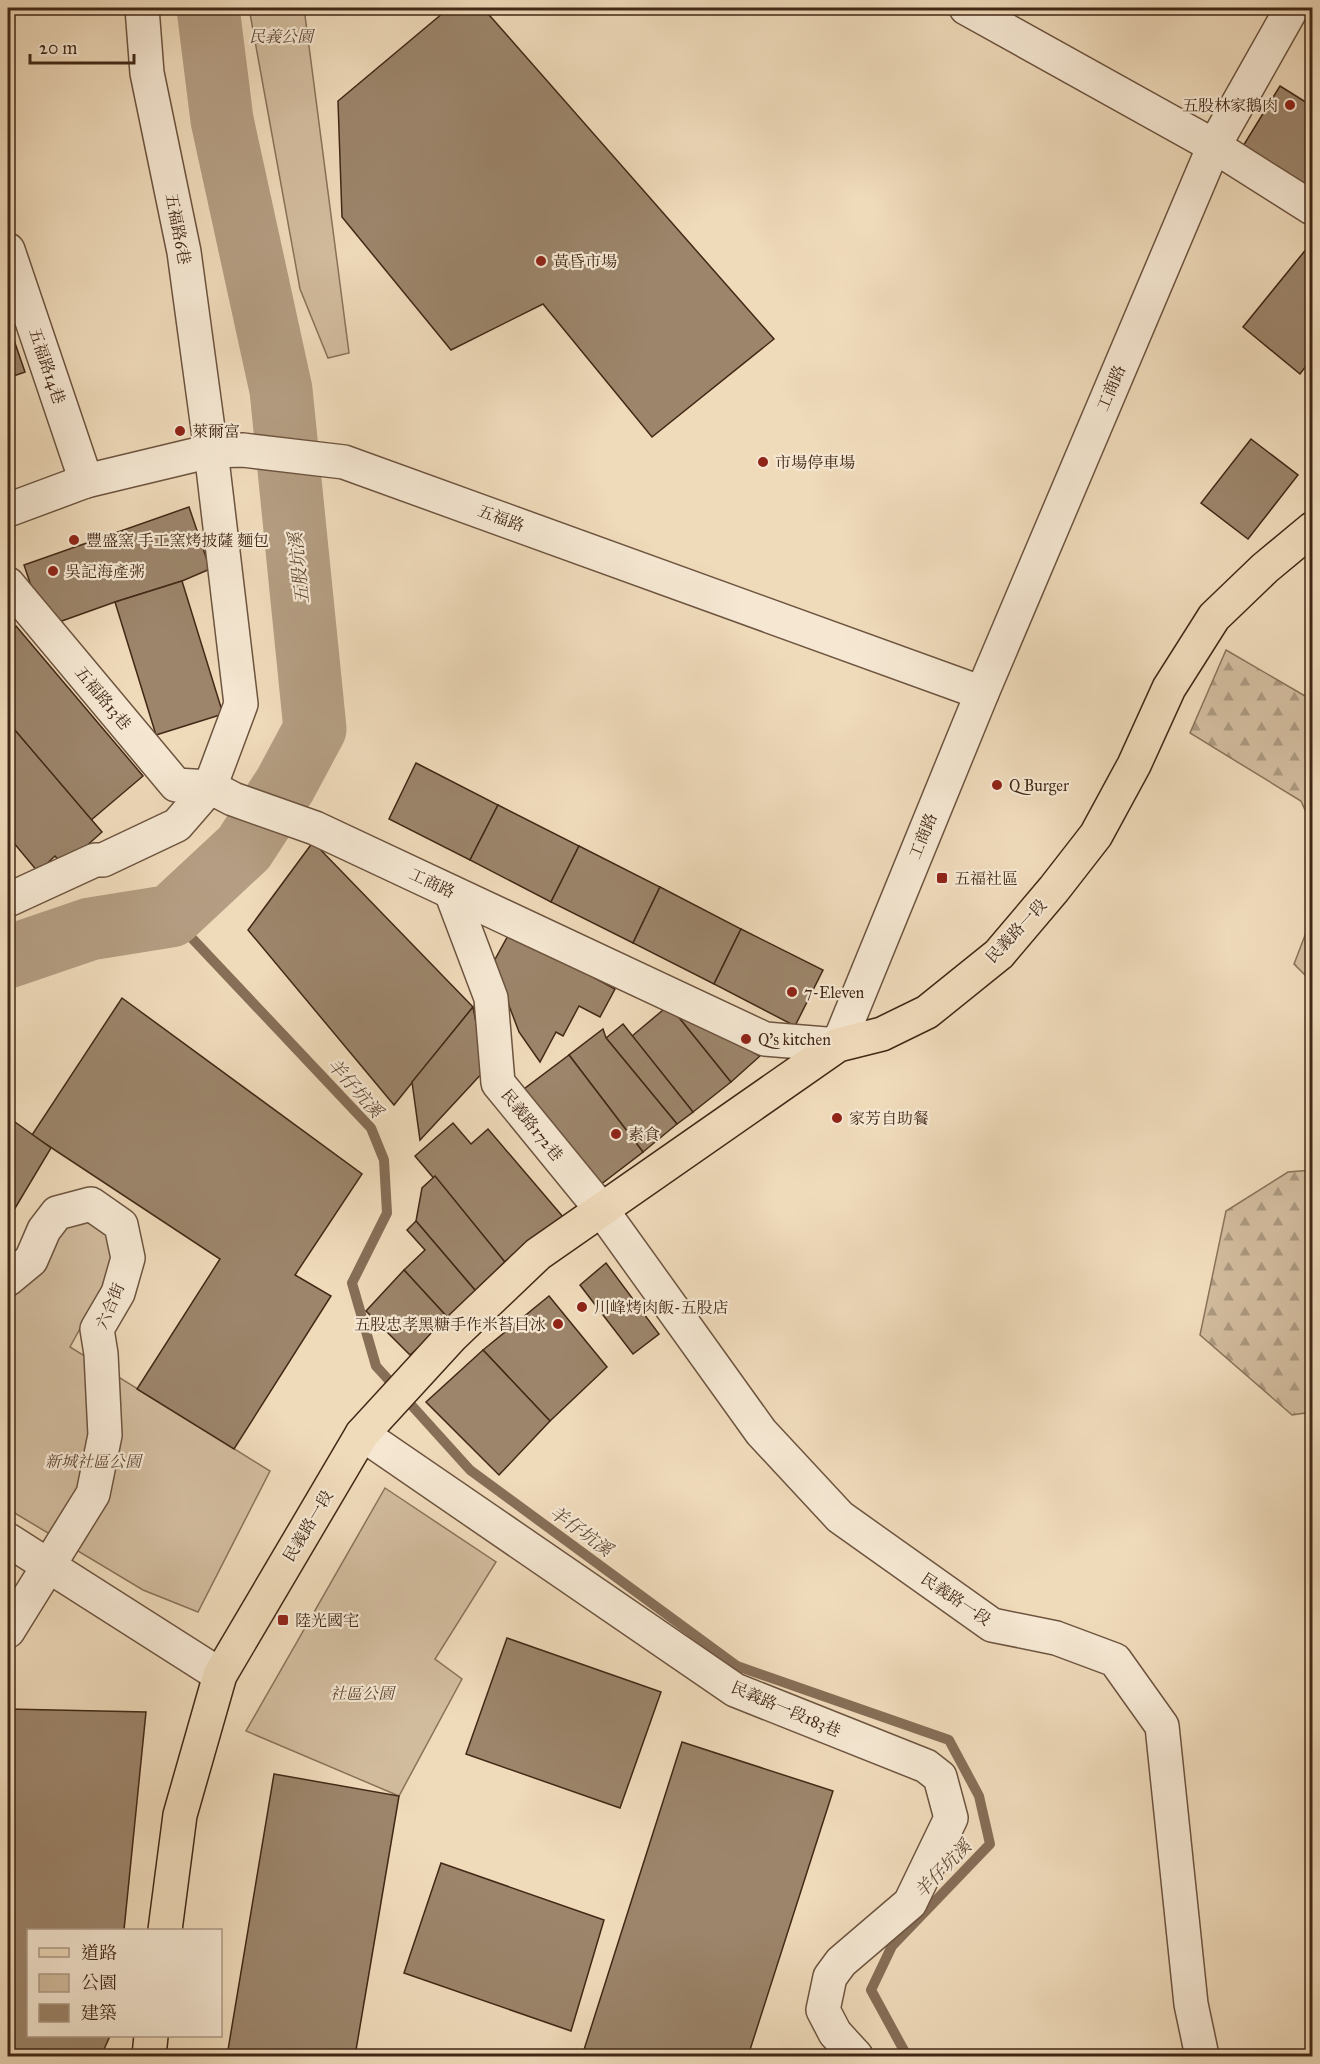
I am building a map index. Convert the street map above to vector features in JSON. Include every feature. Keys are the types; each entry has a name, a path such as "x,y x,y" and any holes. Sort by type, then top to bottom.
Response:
{"main road":[{"name":"民義路一段","path":"165,1929 180,1815 219,1675 362,1434 451,1337 538,1254 838,1045 882,1034 927,1012 999,954 1096,835 1134,765 1168,688 1214,617 1265,568 1312,529"},
{"path":"149,2056 151,2037"}],"street":[{"name":"五福路6巷","path":"142,8 147,73 227,451 241,704 222,793"},
{"path":"966,8 1214,146 1312,208"},
{"name":"工商路","path":"222,793 315,828 765,1039 838,1045 982,693 1214,146 1292,8"},
{"name":"五福路14巷","path":"8,250 86,481"},
{"name":"五福路","path":"8,510 86,481 227,451 344,462 982,693"},
{"name":"五福路13巷","path":"8,584 176,785 222,793"},
{"path":"10,894 95,860 103,860 177,825 222,793"},
{"name":"民義路172巷","path":"451,892 491,998 498,1083 601,1209"},
{"name":"六合街","path":"8,1279 31,1260 44,1230 57,1213 91,1204 121,1225 128,1258 118,1293 97,1329 101,1354 105,1435 93,1494 8,1631"},
{"name":"民義路一段","path":"601,1209 761,1432 840,1517 992,1625 1056,1638 1115,1660 1162,1726 1191,2004 1202,2056"},
{"name":"民義路一段183巷","path":"362,1434 735,1690 926,1766 940,1777 951,1818 910,1903 841,1962 830,1977 823,2010 835,2033 856,2056"},
{"path":"8,1540 219,1675"}],"green space":[{"name":"民義公園","path":"249,8 304,8 349,353 328,358 300,289"},
{"path":"1226,650 1312,700 1312,826 1301,801 1190,733"},
{"path":"1312,917 1312,982 1294,964"},
{"path":"1312,1170 1312,1412 1292,1415 1200,1335 1226,1211 1288,1172"},
{"name":"新城社區公園","path":"87,1215 110,1230 117,1261 70,1347 270,1471 198,1612 143,1590 8,1509 8,1294 56,1224"},
{"name":"社區公園","path":"385,1488 496,1562 435,1659 462,1679 399,1796 246,1731"}],"building":[{"name":"黃昏市場","path":"449,8 483,8 774,339 652,437 543,304 451,350 342,217 338,101"},
{"path":"1280,86 1312,106 1312,195 1240,151"},
{"path":"1312,242 1312,358 1300,374 1243,327"},
{"path":"8,319 15,343 8,345"},
{"path":"15,343 25,372 8,378 8,345"},
{"path":"1251,439 1298,475 1248,539 1201,503"},
{"path":"189,507 210,569 182,581 45,627 24,565"},
{"path":"182,581 223,714 156,735 115,602"},
{"path":"16,626 143,776 90,821 8,722 8,633"},
{"path":"8,722 102,832 64,866 55,856 38,872 8,836"},
{"path":"416,763 498,805 470,860 389,819"},
{"path":"498,805 579,846 551,902 470,860"},
{"path":"313,842 473,1007 394,1105 248,930"},
{"path":"579,846 660,887 633,943 551,902"},
{"path":"660,887 741,929 714,984 633,943"},
{"path":"741,929 823,970 795,1026 714,984"},
{"path":"510,932 615,989 600,1017 579,1006 563,1036 556,1032 540,1062 519,1032 493,963"},
{"path":"122,998 362,1174 295,1275 331,1296 234,1449 137,1389 220,1259 32,1135"},
{"path":"669,1005 731,1082 693,1112 632,1036"},
{"path":"669,1005 760,1056 731,1082"},
{"path":"473,1007 485,1070 420,1140 412,1082"},
{"path":"623,1024 693,1112 677,1124 606,1038"},
{"path":"603,1029 606,1038 677,1124 643,1152 569,1055"},
{"path":"569,1055 643,1152 587,1195 516,1095"},
{"path":"8,1117 51,1148 8,1220"},
{"path":"453,1123 471,1144 488,1129 569,1224 513,1272 415,1156"},
{"path":"435,1176 513,1272 480,1296 416,1221 422,1188"},
{"path":"416,1221 480,1296 450,1320 404,1270 425,1250 407,1230"},
{"path":"606,1263 659,1334 633,1354 580,1285"},
{"path":"404,1270 450,1320 410,1355 366,1311"},
{"path":"549,1296 607,1367 550,1421 483,1350"},
{"path":"483,1350 550,1421 499,1475 426,1402"},
{"path":"507,1638 661,1692 620,1808 466,1754"},
{"path":"8,1709 146,1712 124,1929 27,1929 27,2037 110,2037 101,2056 8,2056"},
{"path":"682,1742 833,1791 748,2056 582,2056"},
{"path":"274,1774 399,1796 355,2056 227,2056"},
{"path":"441,1863 604,1920 571,2031 404,1973"}],"waterway":[{"name":"五股坑溪","path":"8,957 90,929 171,916 244,848 285,785 315,729 281,390 222,120 208,8"},
{"name":"羊仔坑溪","path":"171,916 371,1128 384,1160 387,1213 352,1283 376,1366 470,1470 737,1666 949,1740 979,1796 990,1844 892,1946 871,1990 907,2056"}],"place":[{"name":"五股林家鵝肉","path":"1290,105"},
{"name":"黃昏市場","path":"541,261"},
{"name":"萊爾富","path":"180,431"},
{"name":"市場停車場","path":"763,462"},
{"name":"豐盛窯 手工窯烤披薩 麵包","path":"74,540"},
{"name":"吳記海產粥","path":"53,571"},
{"name":"Q Burger","path":"997,785"},
{"name":"五福社區","path":"942,878"},
{"name":"7-Eleven","path":"792,992"},
{"name":"Q's kitchen","path":"746,1039"},
{"name":"家芳自助餐","path":"837,1118"},
{"name":"素食","path":"616,1134"},
{"name":"川峰烤肉飯-五股店","path":"582,1307"},
{"name":"五股忠孝黑糖手作米苔目冰","path":"558,1324"},
{"name":"陸光國宅","path":"283,1620"}]}
